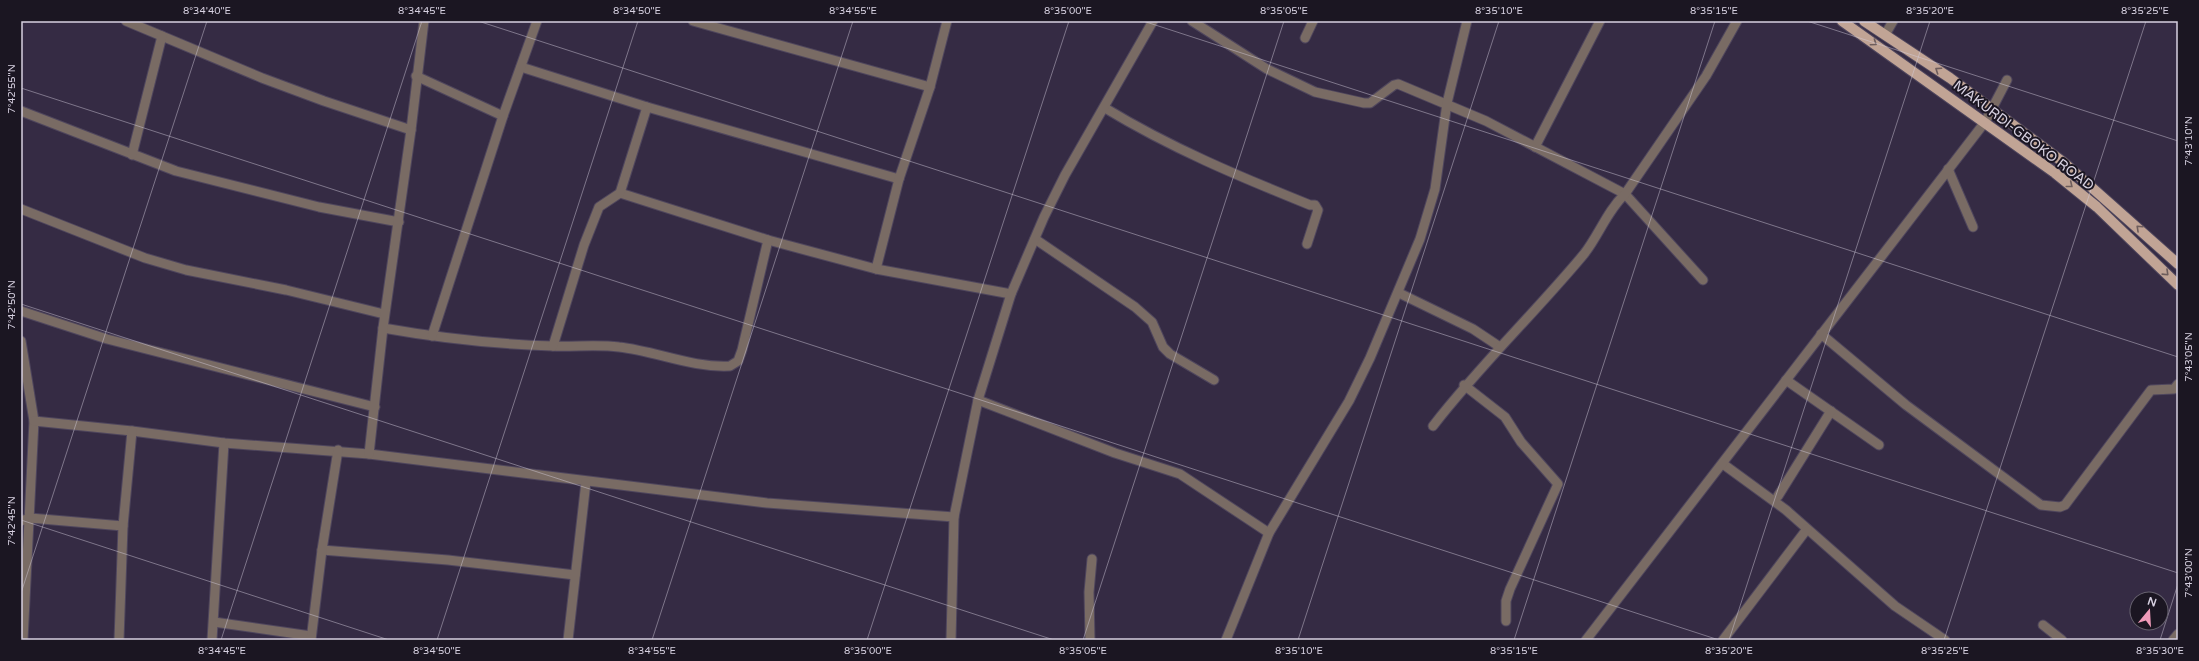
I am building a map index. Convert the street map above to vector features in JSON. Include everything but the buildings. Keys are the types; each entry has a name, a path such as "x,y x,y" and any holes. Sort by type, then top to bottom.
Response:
{"main road":[{"name":"MAKURDI-GBOKO ROAD","path":"1842,21 1985,122 2097,207 2178,285"},
{"path":"1864,21 1993,109 2063,162 2178,264"}],"street":[{"path":"126,21 317,99 411,130"},
{"path":"369,454 382,328 411,130 416,76 424,21"},
{"path":"432,336 503,116 537,21"},
{"path":"693,21 930,87"},
{"path":"876,269 899,179 930,87 947,21"},
{"path":"951,640 954,517 978,400 1011,294 1035,238 1065,175 1105,108 1153,21"},
{"path":"1192,21 1267,69 1315,92 1370,103 1398,84 1447,103 1535,147 1625,194 1703,280"},
{"path":"1305,38 1314,21"},
{"path":"1226,640 1269,533 1350,401 1398,293 1420,239 1435,189 1447,103 1468,21"},
{"path":"1535,147 1600,21"},
{"path":"1433,426 1464,385 1585,252 1617,202 1625,194 1706,76 1737,21"},
{"path":"1885,35 1893,21"},
{"path":"132,154 162,36"},
{"path":"521,68 647,107 899,179"},
{"path":"416,76 503,116"},
{"path":"1586,640 1723,464 1820,334 1985,122 2007,80"},
{"path":"553,346 584,245 599,207 620,194 647,107"},
{"path":"1105,108 1140,129 1208,163 1310,205 1315,205 1318,210 1307,244"},
{"path":"21,111 176,171 319,207 398,222"},
{"path":"1948,169 1972,227"},
{"path":"620,194 768,240 876,269 1011,294"},
{"path":"21,209 145,258 186,270 286,290 384,314"},
{"path":"1035,238 1135,307 1152,322 1163,347 1170,354 1214,380"},
{"path":"382,328 432,336 553,346 618,346 664,357 715,365 733,364 738,361 742,350 768,240"},
{"path":"1398,293 1473,329 1500,347"},
{"path":"21,311 108,339 375,407"},
{"path":"1820,334 1906,405 2041,505 2060,507 2065,505 2152,390 2174,389 2178,384"},
{"path":"21,341 34,421 25,520 23,640"},
{"path":"1786,380 1879,445"},
{"path":"1464,385 1505,417 1521,442 1558,484 1510,589 1506,601 1506,621"},
{"path":"978,400 1115,453 1180,474 1269,533"},
{"path":"1778,496 1831,411"},
{"path":"34,421 132,431 224,443 338,450 586,482 767,503 954,517"},
{"path":"119,640 123,526 132,431"},
{"path":"212,640 224,443"},
{"path":"214,622 311,638 322,550 338,450"},
{"path":"1723,464 1740,478 1762,491 1808,529 1895,606 1944,640"},
{"path":"568,640 586,482"},
{"path":"25,520 123,526"},
{"path":"1723,640 1808,529"},
{"path":"322,550 448,560 576,576"},
{"path":"1090,640 1089,592 1092,559"},
{"path":"2043,625 2062,640"},
{"path":"2174,640 2178,634"}]}
